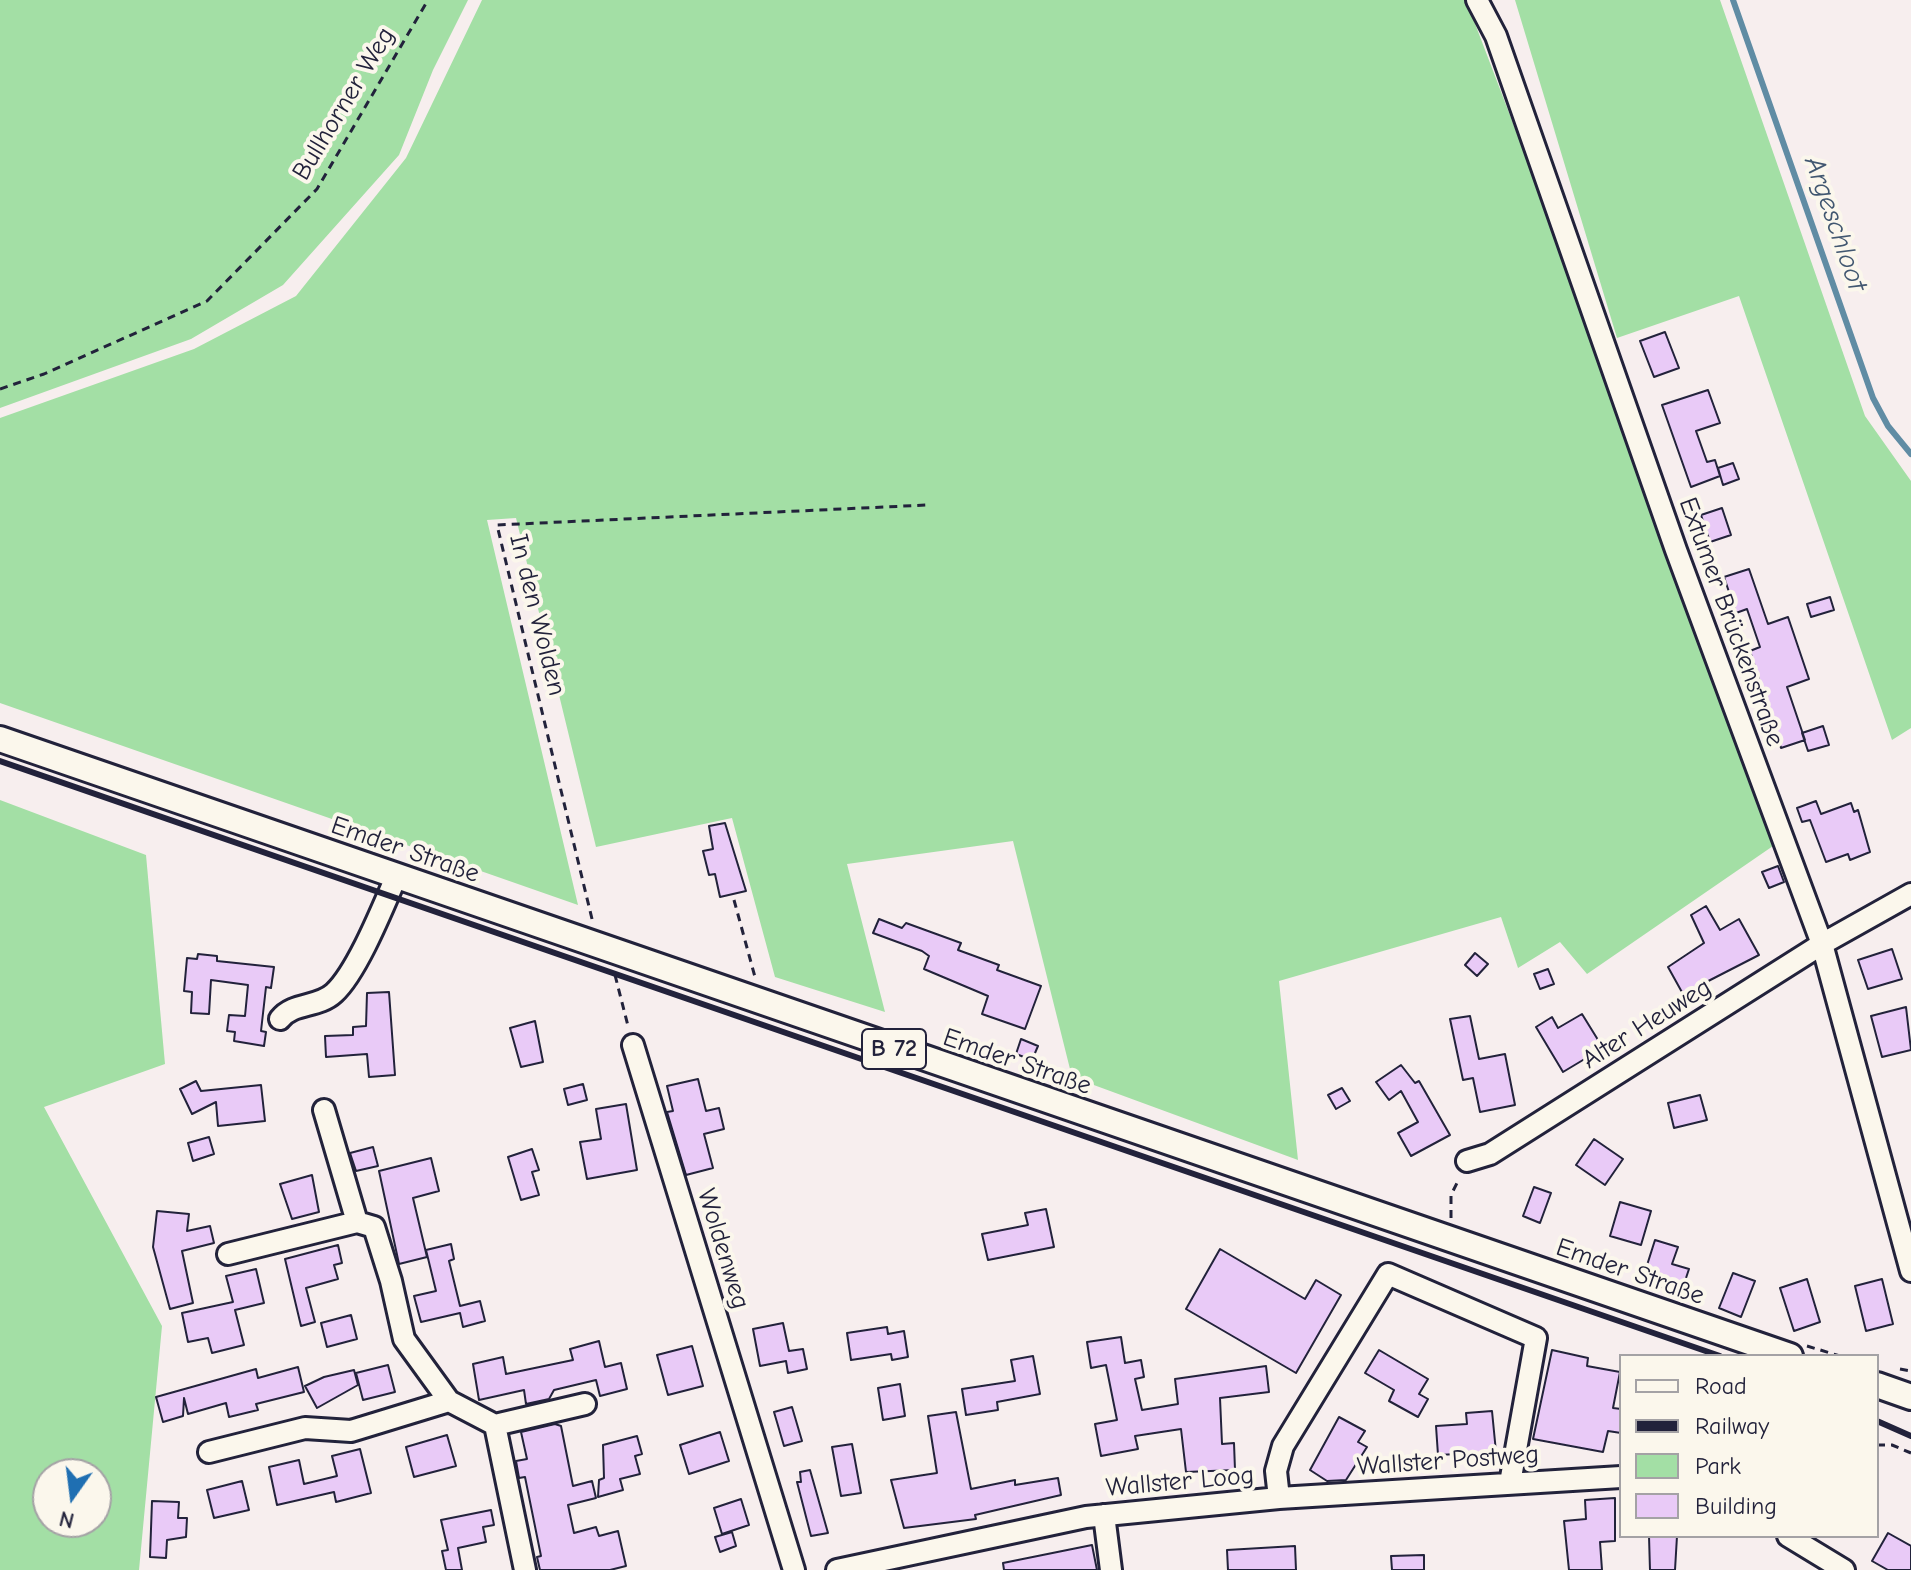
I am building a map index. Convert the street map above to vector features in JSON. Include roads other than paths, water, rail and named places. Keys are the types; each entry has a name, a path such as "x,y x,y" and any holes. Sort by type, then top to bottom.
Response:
{"main road":[{"name":"Emder Straße","path":"0,739 590,945 1784,1354"},
{"path":"1879,1386 1911,1397"}],"street":[{"name":"Extumer Brückenstraße","path":"1477,0 1496,36 1676,550 1822,944 1911,1271"},
{"path":"280,1019 287,1010 322,1001 339,987 396,877"},
{"name":"Alter Heuweg","path":"1467,1161 1490,1154 1822,944 1911,894"},
{"name":"Woldenweg","path":"633,1045 794,1570"},
{"path":"324,1110 357,1222"},
{"path":"228,1254 357,1222 374,1227 391,1281 404,1339 449,1401 495,1425 585,1404"},
{"name":"Wallster Loog","path":"837,1570 1104,1515 1279,1498 1276,1471 1283,1446 1388,1274 1536,1338 1510,1483"},
{"path":"209,1452 305,1428 351,1431 449,1401"},
{"path":"495,1425 525,1570"},
{"name":"Wallster Postweg","path":"1279,1498 1619,1477"},
{"path":"1104,1515 1111,1570"},
{"path":"1791,1538 1844,1570"}],"waterway":[{"name":"Argeschloot","path":"1733,0 1873,398 1888,426 1911,454"}],"railway":[{"path":"0,761 1714,1354"},
{"path":"1879,1422 1911,1436"}]}
